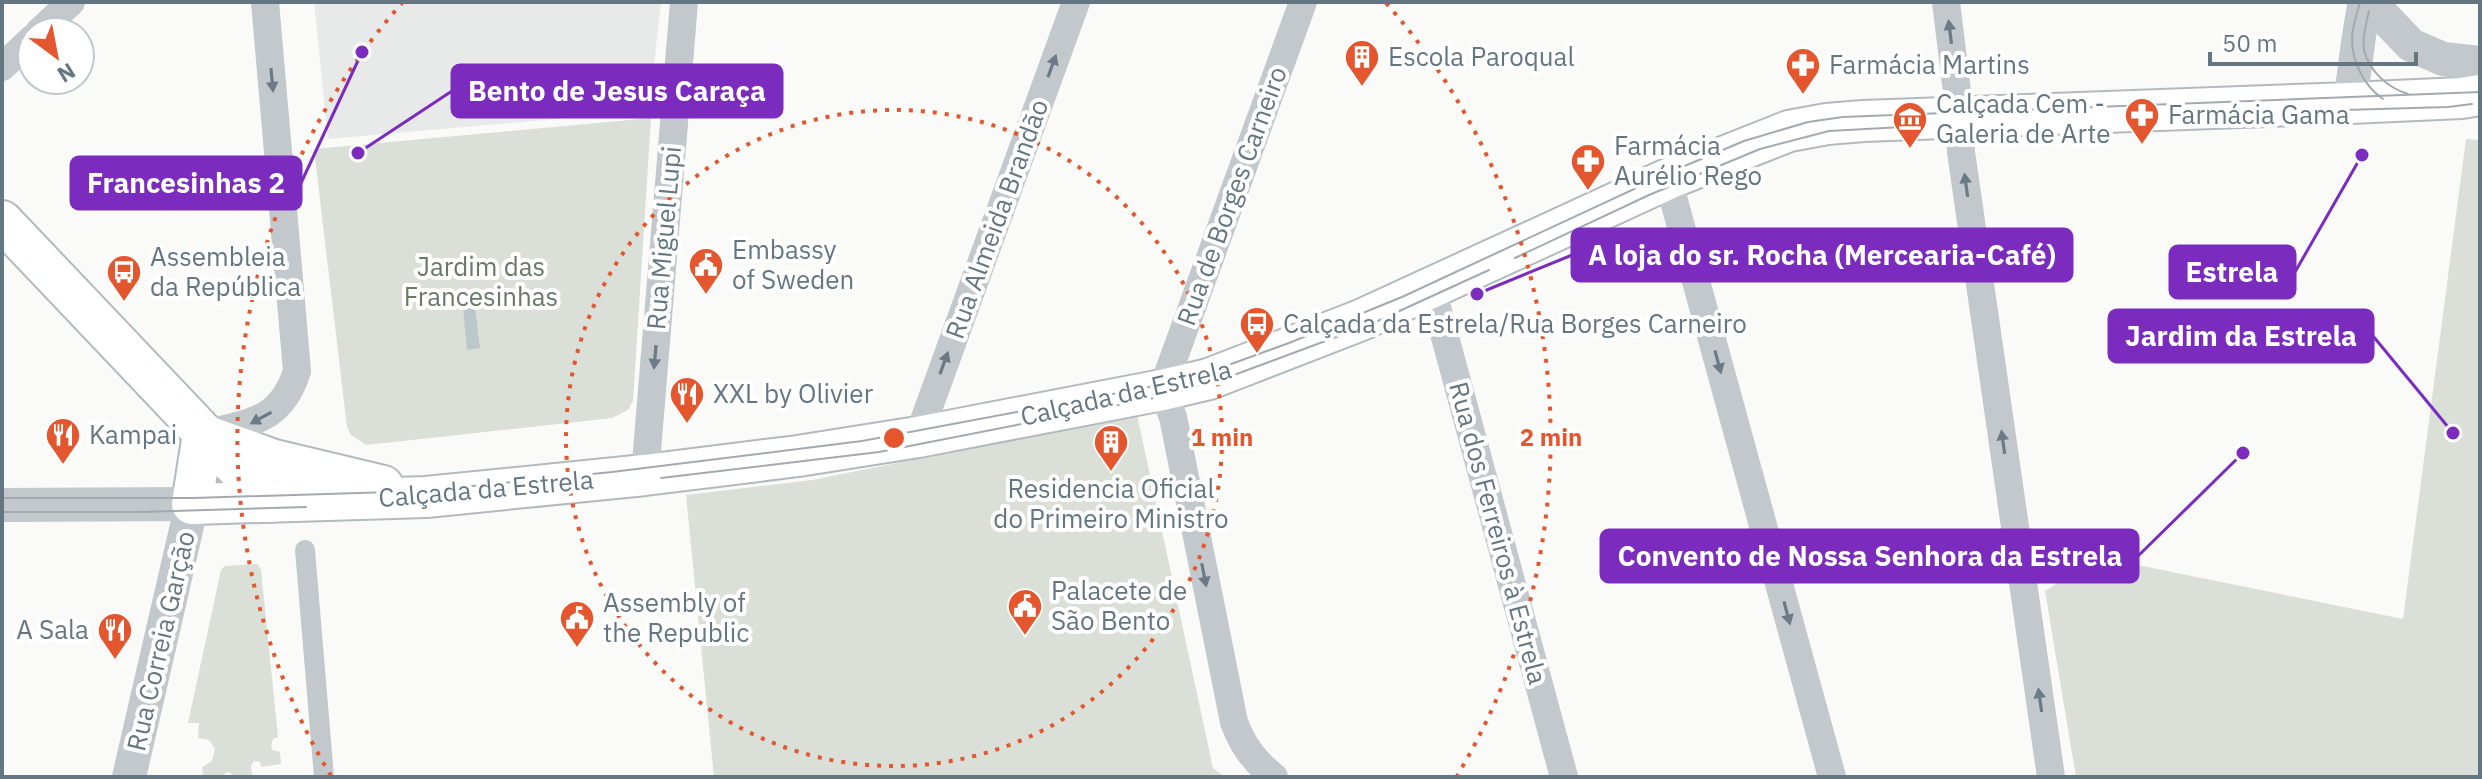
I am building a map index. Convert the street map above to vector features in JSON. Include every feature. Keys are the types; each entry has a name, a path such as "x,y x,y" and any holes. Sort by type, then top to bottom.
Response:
{"main road":[{"name":"Calçada da Estrela","path":"192,504 426,497 645,475 918,437 1162,390 1209,379 1361,320 1668,179 1789,131 1827,124 2480,95"},
{"path":"2,221 269,502"},
{"path":"203,434 274,460 426,497"},
{"path":"192,504 203,434"}],"street":[{"path":"56,16 71,2"},
{"path":"203,434 250,424 263,418 281,403 291,389 297,371 265,2"},
{"name":"Rua Miguel Lupi","path":"645,475 684,2"},
{"name":"Rua Almeida Brandão","path":"918,437 1076,2"},
{"name":"Rua de Borges Carneiro","path":"1162,390 1303,2"},
{"path":"1946,2 1961,152 2051,777"},
{"path":"2350,103 2358,34 2368,2 2411,45 2443,59 2480,63"},
{"path":"1668,179 1832,777"},
{"name":"Rua dos Ferreiros à Estrela","path":"1432,289 1564,777"},
{"path":"1162,390 1173,417 1234,722 1250,754 1274,777"},
{"name":"Calçada da Estrela","path":"2,505 192,504"},
{"name":"Rua Correia Garção","path":"129,777 192,504"},
{"path":"305,550 324,777"}],"shaded area":[{"path":"314,2 661,2 649,111 328,139"},
{"path":"475,307 480,348 467,350 463,308"}],"green space":[{"name":"Jardim das Francesinhas","path":"651,118 633,401 628,410 612,418 366,445 351,435 347,427 314,149"},
{"path":"2466,139 2480,140 2480,777 2076,777 2045,591 2098,557 2403,619"},
{"path":"1137,415 1213,768 1225,777 714,777 686,495 812,480"},
{"path":"258,564 278,737 273,739 271,747 280,752 281,764 261,767 260,762 254,761 252,775 233,777 227,772 222,777 203,777 202,767 212,761 215,749 209,740 198,738 199,723 188,723 221,570 225,566"}],"tram line":[{"path":"2360,2 2352,34 2354,56 2360,73 2383,99"},
{"path":"2369,11 2364,50 2370,65 2393,88 2408,94"},
{"path":"2,498 193,498 423,491 612,472 862,441 1201,375 1402,297 1744,141 1808,122 1843,117 2480,92"},
{"path":"2345,110 2472,104"},
{"path":"1515,258 1649,195 1760,149 1829,131 1921,126"},
{"path":"661,478 879,452 1164,396 1234,375 1371,324 1489,270"},
{"path":"2,512 306,507"}],"place":[{"name":"Francesinhas 2","path":"362,52"},
{"name":"Escola Paroqual","path":"1362,88"},
{"name":"Farmácia Martins","path":"1803,96"},
{"name":"Farmácia Gama","path":"2142,146"},
{"name":"Calçada Cem - Galeria de Arte","path":"1910,150"},
{"name":"Bento de Jesus Caraça","path":"358,153"},
{"name":"Estrela","path":"2362,155"},
{"name":"Farmácia Aurélio Rego","path":"1588,192"},
{"name":"A loja do sr. Rocha (Mercearia-Café)","path":"1477,294"},
{"name":"Embassy of Sweden","path":"706,296"},
{"name":"Assembleia da República","path":"124,303"},
{"name":"Calçada da Estrela/Rua Borges Carneiro","path":"1257,355"},
{"name":"XXL by Olivier","path":"687,425"},
{"name":"Jardim da Estrela","path":"2453,433"},
{"name":"Convento de Nossa Senhora da Estrela","path":"2243,453"},
{"name":"Kampai","path":"63,466"},
{"name":"Residencia Oficial do Primeiro Ministro","path":"1111,473"},
{"name":"Palacete de São Bento","path":"1025,637"},
{"name":"Assembly of the Republic","path":"577,649"},
{"name":"A Sala","path":"115,661"}]}
